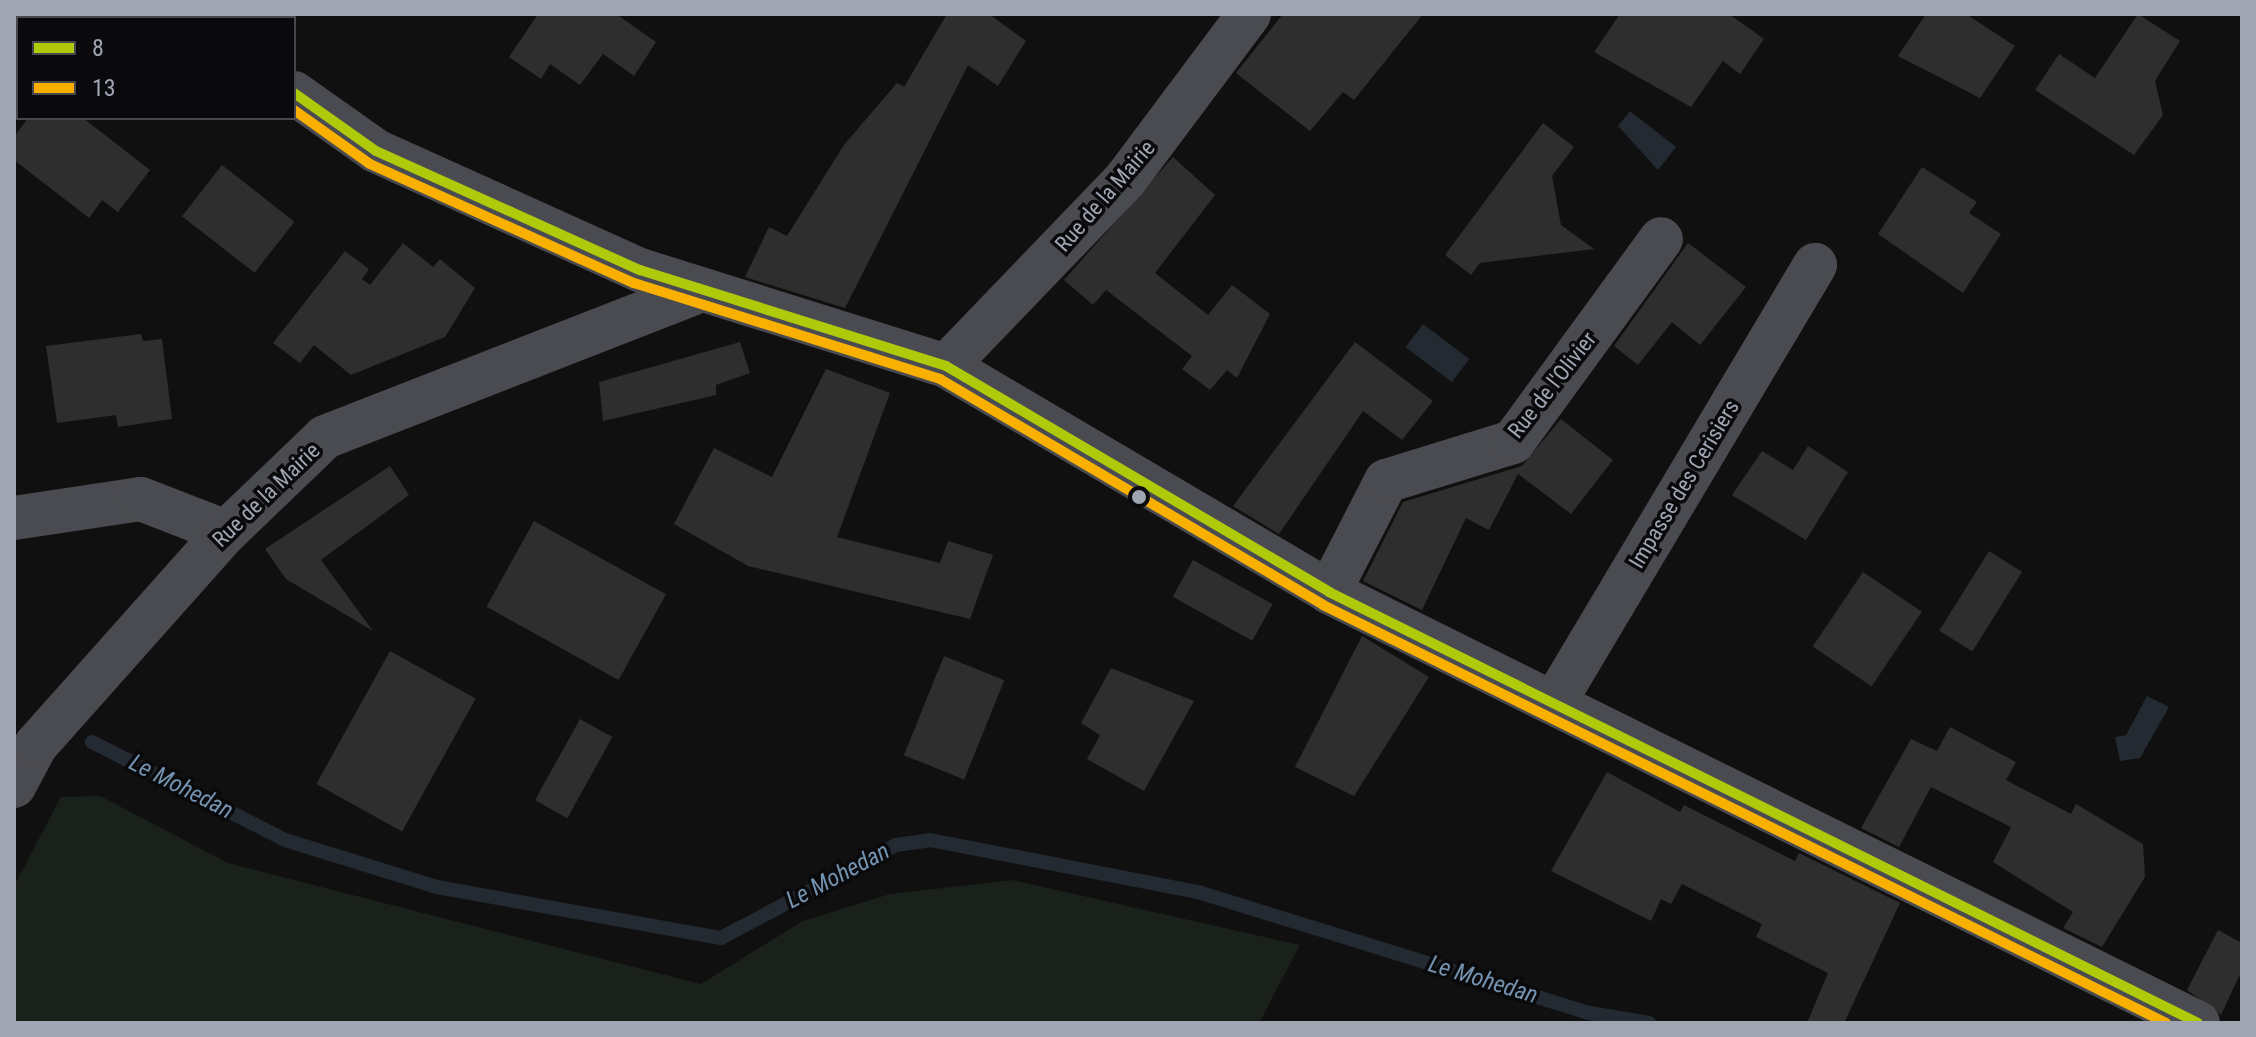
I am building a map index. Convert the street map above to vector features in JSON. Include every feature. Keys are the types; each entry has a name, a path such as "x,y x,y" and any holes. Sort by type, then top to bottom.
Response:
{"street":[{"name":"Rue de la Mairie","path":"946,366 1125,180 1249,14"},
{"path":"296,94 376,151 697,292 946,366 1329,592 2198,1023"},
{"name":"Rue de l'Olivier","path":"1329,592 1386,481 1513,442 1661,239"},
{"name":"Impasse des Cerisiers","path":"1554,703 1815,265"},
{"name":"Rue de la Mairie","path":"14,786 36,745 226,532 325,437 697,292"},
{"path":"14,518 141,499 226,532"}],"shaded area":[{"path":"1630,111 1676,147 1658,170 1618,126"},
{"path":"1423,324 1469,359 1452,382 1406,347"},
{"path":"2147,696 2169,707 2140,758 2120,761 2115,737 2126,735"},
{"path":"100,796 228,863 701,984 803,921 890,894 1013,880 1300,945 1259,1023 14,1023 14,886 61,797"}],"building":[{"path":"538,14 616,14 656,42 634,76 603,54 580,85 550,64 541,79 509,57"},
{"path":"947,14 989,14 1026,41 998,86 968,65 845,308 745,277 769,227 787,236 844,145 897,83 904,87"},
{"path":"1283,14 1423,14 1354,100 1343,92 1310,131 1236,73"},
{"path":"1620,14 1729,14 1764,39 1740,74 1723,61 1691,107 1594,52"},
{"path":"1926,14 1966,14 2015,46 1980,98 1898,56"},
{"path":"2138,14 2180,41 2155,81 2163,115 2134,155 2035,90 2059,54 2095,78"},
{"path":"27,120 86,120 150,170 118,212 102,200 89,218 14,160 14,137"},
{"path":"1543,123 1574,147 1552,176 1561,225 1594,249 1480,263 1471,275 1445,255"},
{"path":"1173,157 1215,195 1155,273 1208,315 1232,285 1270,314 1237,378 1227,370 1210,390 1182,369 1192,356 1106,290 1093,305 1064,280"},
{"path":"222,165 294,222 254,273 182,216"},
{"path":"1922,167 1977,202 1969,213 2001,234 1963,293 1878,234"},
{"path":"403,243 433,267 440,259 475,288 445,337 351,375 314,345 300,363 273,343 345,251 369,269 362,279 370,285"},
{"path":"1688,243 1746,287 1700,345 1672,322 1638,365 1614,346"},
{"path":"141,334 143,341 162,339 172,419 118,427 116,415 57,423 46,346"},
{"path":"740,342 750,373 716,385 716,395 603,421 599,382"},
{"path":"1355,342 1433,401 1402,440 1363,411 1279,534 1233,506"},
{"path":"826,369 890,393 837,537 940,563 948,541 993,555 970,619 748,566 674,524 714,448 772,477"},
{"path":"1561,419 1613,460 1571,514 1518,474 1489,530 1466,518 1422,610 1363,581 1403,502 1522,466"},
{"path":"1808,446 1848,472 1806,540 1732,495 1762,451 1793,470"},
{"path":"390,466 409,495 321,560 373,631 286,579 265,549"},
{"path":"534,521 666,594 619,680 486,607"},
{"path":"1989,551 2022,572 1972,651 1939,631"},
{"path":"1193,560 1273,604 1252,641 1173,597"},
{"path":"1863,572 1922,612 1872,686 1813,647"},
{"path":"1362,636 1429,677 1354,796 1295,767"},
{"path":"390,651 476,699 402,831 316,784"},
{"path":"944,656 1004,680 964,780 904,755"},
{"path":"1111,668 1194,701 1144,791 1087,759 1100,735 1081,723"},
{"path":"580,719 612,737 567,818 535,800"},
{"path":"1950,727 2016,762 2006,780 2071,814 2076,804 2143,844 2145,877 2102,947 2063,928 2073,912 1993,862 2011,827 1931,787 1899,847 1861,828 1911,739 1937,751"},
{"path":"1607,772 1680,812 1684,805 1795,861 1799,853 1900,903 1844,1023 1807,1023 1828,973 1756,937 1762,924 1682,884 1671,904 1661,899 1651,921 1551,871"},
{"path":"2218,930 2242,943 2242,970 2221,1015 2187,990"}],"waterway":[{"name":"Le Mohedan","path":"92,742 285,840 437,887 721,938 896,845 930,840 1198,892 1590,1013 1649,1023"}],"transit line":[{"name":"8","path":"296,94 376,151 640,270 946,366 1329,592 2198,1023"},
{"name":"13","path":"296,111 370,164 634,283 940,379 1323,605 2166,1023"}]}
